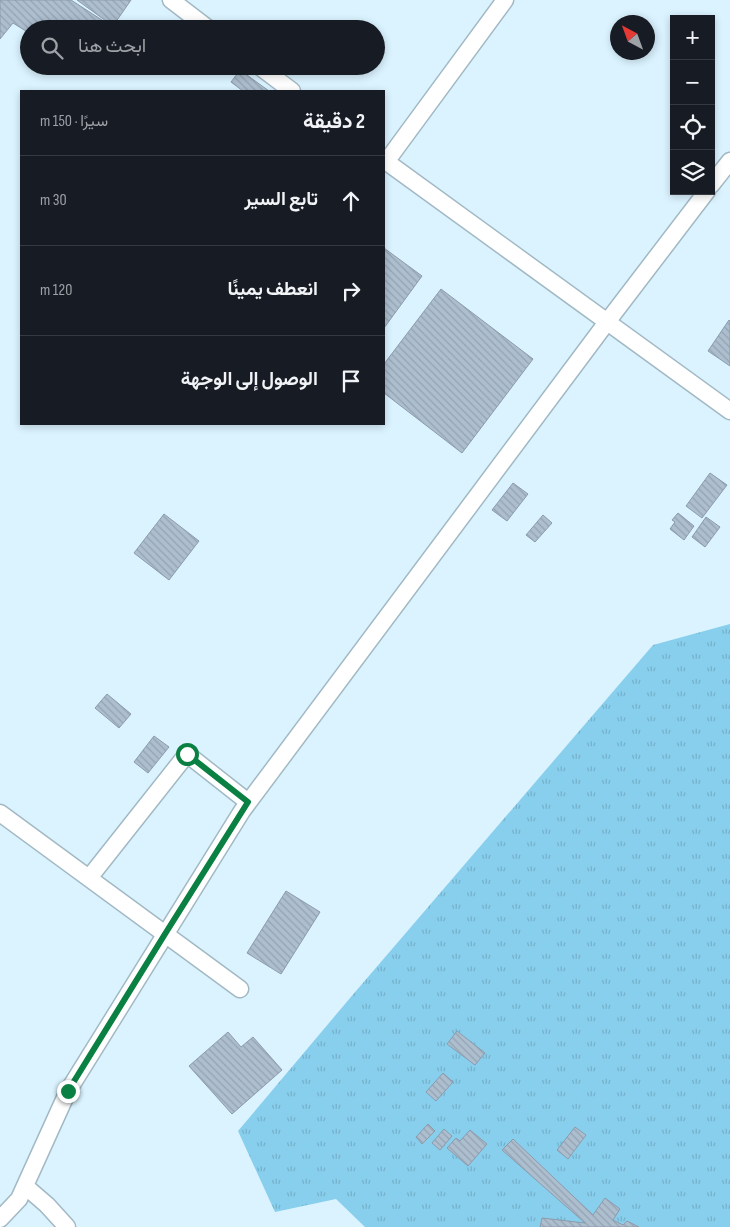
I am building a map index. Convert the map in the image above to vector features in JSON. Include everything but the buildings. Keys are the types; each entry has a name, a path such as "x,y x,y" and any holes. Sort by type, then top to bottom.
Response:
{"street":[{"path":"171,0 197,20"},
{"path":"506,0 385,161 730,411"},
{"path":"271,75 291,90"},
{"path":"715,180 730,161"},
{"path":"0,1219 19,1200 68,1091 248,802 704,195"},
{"path":"89,878 187,754 248,802"},
{"path":"0,812 240,989"},
{"path":"25,1186 47,1204 68,1227"}],"green space":[{"path":"730,624 730,1227 365,1227 336,1199 275,1212 238,1131 653,645"}],"route":[{"path":"68,1091 248,802 187,754"}]}
